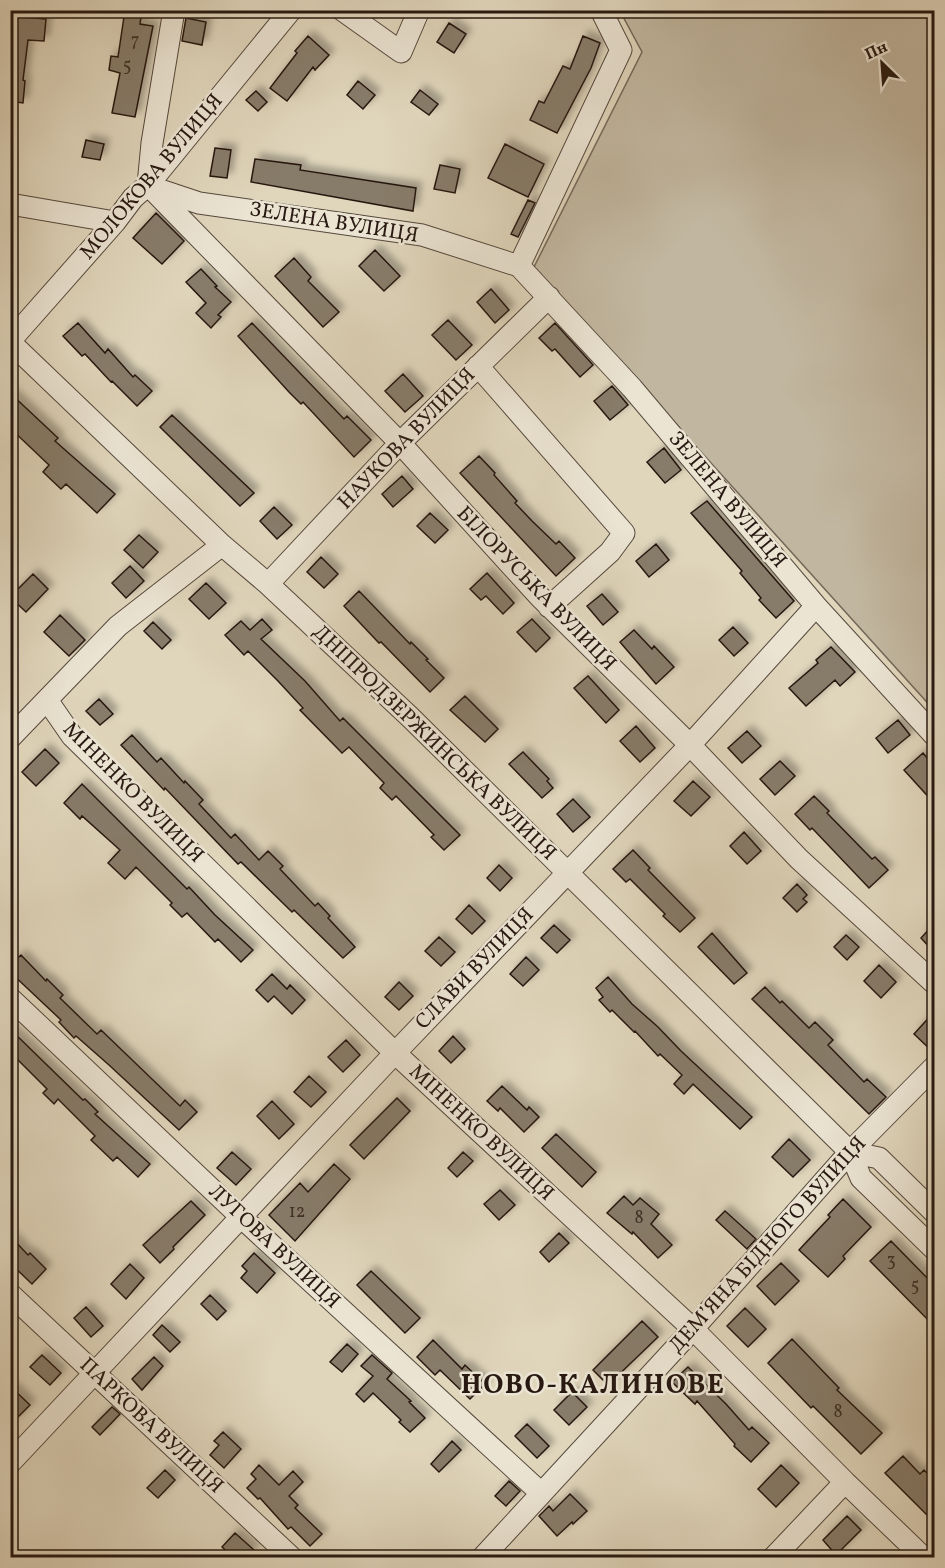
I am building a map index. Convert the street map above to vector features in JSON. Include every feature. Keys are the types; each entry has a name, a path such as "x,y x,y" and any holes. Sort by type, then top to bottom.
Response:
{"street":[{"path":"148,185 152,143 174,10"},
{"name":"МОЛОКОВА ВУЛИЦЯ","path":"10,342 115,222 133,198 148,185 291,10"},
{"path":"342,10 401,52 419,10"},
{"path":"519,266 621,50 601,10"},
{"name":"ЗЕЛЕНА ВУЛИЦЯ","path":"148,185 200,203 422,235 519,266 632,388 816,606 934,735"},
{"name":"БІЛОРУСЬКА ВУЛИЦЯ","path":"148,185 400,443 549,607 690,745 800,859 934,983"},
{"path":"10,204 115,222"},
{"name":"НАУКОВА ВУЛИЦЯ","path":"268,584 400,443 549,297"},
{"name":"ДНІПРОДЗЕРЖИНСЬКА ВУЛИЦЯ","path":"10,342 222,545 268,584 410,717 850,1152 861,1178 934,1250"},
{"path":"478,366 624,533 610,552 549,607"},
{"path":"10,738 118,626 222,545"},
{"name":"СЛАВИ ВУЛИЦЯ","path":"10,1463 395,1053 690,745 816,606"},
{"name":"МІНЕНКО ВУЛИЦЯ","path":"47,700 72,736 395,1053 693,1329 845,1482 924,1557"},
{"name":"ЛУГОВА ВУЛИЦЯ","path":"10,998 241,1217 541,1493"},
{"name":"ДЕМ’ЯНА БІДНОГО ВУЛИЦЯ","path":"482,1557 693,1329 850,1152 934,1067"},
{"path":"850,1152 879,1158 934,1212"},
{"name":"ПАРКОВА ВУЛИЦЯ","path":"10,1294 292,1557"},
{"path":"773,1557 845,1482"}],"shaded area":[{"path":"620,11 934,11 934,710 534,267 642,52"}],"building":[{"path":"10,10 25,10 24,17 46,19 44,41 28,40 23,80 25,81 23,103 10,101"},
{"path":"125,10 142,10 140,24 153,26 135,117 112,113 120,73 109,70 111,56 118,57"},
{"path":"186,18 206,22 202,45 182,41"},
{"path":"449,23 466,34 454,53 437,42"},
{"path":"308,36 329,55 315,70 313,67 287,101 270,88"},
{"path":"583,36 600,43 591,68 557,133 530,120 539,101 544,103 563,66 570,69"},
{"path":"358,81 375,95 363,109 347,95"},
{"path":"420,90 438,104 429,115 411,102"},
{"path":"256,91 267,102 258,111 246,100"},
{"path":"86,140 104,144 100,160 82,157"},
{"path":"505,144 544,164 528,197 488,178"},
{"path":"215,148 231,150 227,178 210,176"},
{"path":"255,159 301,165 300,170 416,188 413,211 251,182"},
{"path":"440,165 460,169 455,193 434,189"},
{"path":"528,200 535,203 518,237 511,234"},
{"path":"156,213 184,241 162,264 133,238"},
{"path":"375,250 400,276 384,291 359,266"},
{"path":"294,258 311,277 308,281 339,312 323,327 275,276"},
{"path":"201,269 231,302 218,315 221,317 211,328 196,313 206,303 186,282"},
{"path":"491,289 509,310 495,323 477,302"},
{"path":"448,320 472,345 456,360 432,335"},
{"path":"78,323 105,353 108,349 133,377 135,375 152,391 137,406 85,354 82,356 63,336"},
{"path":"252,323 344,419 347,416 371,440 354,457 303,402 301,404 289,392 238,336"},
{"path":"555,323 593,365 580,377 555,349 552,351 539,338"},
{"path":"403,374 423,396 405,412 385,391"},
{"path":"612,386 628,405 610,420 594,401"},
{"path":"10,393 58,438 55,441 115,494 97,513 66,484 61,489 43,472 49,465 10,428"},
{"path":"172,415 254,493 240,506 160,427"},
{"path":"664,448 681,470 665,483 647,462"},
{"path":"479,456 517,501 515,503 556,544 559,541 575,558 556,576 460,473"},
{"path":"402,476 413,489 393,507 382,494"},
{"path":"707,501 794,601 776,618 759,600 761,598 740,573 742,571 691,513"},
{"path":"274,507 292,525 277,539 260,521"},
{"path":"430,513 448,530 435,543 417,526"},
{"path":"139,535 158,552 143,568 124,550"},
{"path":"656,544 669,560 649,577 636,561"},
{"path":"321,557 338,574 324,588 307,572"},
{"path":"130,566 144,581 126,598 112,583"},
{"path":"487,573 514,603 503,614 486,596 481,600 470,589"},
{"path":"33,574 48,589 26,612 10,597"},
{"path":"206,583 226,603 209,619 189,599"},
{"path":"359,591 410,644 411,642 428,659 426,660 444,678 430,692 344,606"},
{"path":"602,594 618,612 603,625 587,606"},
{"path":"60,615 85,640 69,656 44,632"},
{"path":"262,619 272,630 261,639 305,681 340,721 343,718 460,835 444,850 431,837 434,835 396,796 392,800 380,788 384,783 349,747 342,753 300,710 303,708 278,681 248,651 244,655 225,635 241,621 250,630"},
{"path":"532,619 550,638 536,652 517,632"},
{"path":"153,622 171,640 162,649 144,631"},
{"path":"733,627 748,643 734,656 719,640"},
{"path":"634,630 652,649 654,646 674,667 656,684 620,642"},
{"path":"831,647 855,672 840,686 835,680 806,706 789,688 818,663 816,660"},
{"path":"588,676 619,710 606,723 574,688"},
{"path":"465,696 498,729 485,742 450,710"},
{"path":"99,699 113,714 100,725 86,711"},
{"path":"898,720 910,735 888,753 876,738"},
{"path":"636,726 655,748 640,762 620,741"},
{"path":"747,731 761,746 742,763 728,748"},
{"path":"132,735 157,762 161,758 184,783 185,781 203,800 199,804 231,838 235,834 259,860 268,851 283,866 280,869 315,906 318,903 330,916 328,918 355,947 343,958 241,862 238,864 121,745"},
{"path":"45,749 59,763 36,786 22,772"},
{"path":"523,752 549,779 547,781 553,788 542,798 509,764"},
{"path":"923,753 934,766 934,803 904,770"},
{"path":"780,761 795,776 775,795 760,779"},
{"path":"693,781 710,797 691,816 674,801"},
{"path":"82,784 187,889 189,887 253,950 241,962 218,939 215,942 187,913 182,917 170,905 172,903 136,867 125,879 108,863 120,850 82,816 80,819 64,803"},
{"path":"814,796 829,811 827,813 872,859 875,857 888,870 869,888 812,828 810,830 795,814"},
{"path":"573,799 590,817 573,832 557,814"},
{"path":"744,832 761,851 747,864 730,846"},
{"path":"633,850 650,868 648,870 695,918 680,932 630,879 626,882 613,869"},
{"path":"499,865 512,878 500,891 487,878"},
{"path":"797,884 807,895 803,899 807,902 797,912 783,898"},
{"path":"469,905 485,921 472,934 456,919"},
{"path":"934,924 934,952 921,938"},
{"path":"554,925 570,940 557,953 541,938"},
{"path":"712,933 747,973 734,984 698,947"},
{"path":"846,935 859,947 847,960 834,947"},
{"path":"439,937 455,952 441,966 425,951"},
{"path":"21,955 63,995 60,998 97,1034 101,1030 180,1106 185,1100 197,1112 179,1130 76,1036 74,1038 59,1022 61,1020 10,972 10,965"},
{"path":"526,957 539,970 523,986 510,974"},
{"path":"879,965 896,982 881,998 864,981"},
{"path":"272,974 287,989 290,985 305,1000 292,1014 274,996 268,1002 256,990"},
{"path":"608,977 632,1004 752,1117 740,1129 693,1084 684,1094 674,1084 682,1075 660,1054 658,1056 635,1031 612,1010 610,1012 599,1000 603,997 596,988"},
{"path":"399,982 413,996 399,1010 385,997"},
{"path":"765,987 809,1028 815,1022 833,1040 828,1045 864,1082 867,1079 886,1097 869,1114 752,999"},
{"path":"934,1012 934,1053 914,1034"},
{"path":"10,1029 98,1112 95,1114 150,1164 138,1177 117,1157 113,1161 91,1140 95,1136 58,1099 54,1104 43,1093 47,1089 10,1052"},
{"path":"453,1036 465,1049 451,1063 439,1051"},
{"path":"346,1040 360,1055 343,1072 328,1057"},
{"path":"309,1076 326,1092 311,1107 294,1092"},
{"path":"502,1086 527,1110 529,1107 539,1117 524,1132 500,1108 498,1111 487,1101"},
{"path":"397,1098 410,1111 364,1159 350,1145"},
{"path":"272,1101 294,1124 279,1139 257,1116"},
{"path":"556,1134 596,1172 582,1187 542,1148"},
{"path":"789,1139 810,1160 793,1177 772,1157"},
{"path":"232,1152 251,1169 236,1185 217,1168"},
{"path":"463,1152 473,1161 457,1177 448,1168"},
{"path":"334,1164 350,1179 295,1241 269,1215 300,1183 308,1192"},
{"path":"500,1190 515,1205 499,1220 484,1204"},
{"path":"624,1196 633,1205 640,1198 659,1214 651,1224 672,1245 658,1258 633,1232 632,1234 607,1213"},
{"path":"843,1199 871,1227 843,1256 845,1259 828,1277 799,1250 830,1217 828,1215"},
{"path":"191,1201 205,1215 160,1263 143,1245"},
{"path":"725,1211 756,1239 747,1249 716,1220"},
{"path":"559,1233 569,1243 549,1262 540,1252"},
{"path":"10,1236 28,1255 30,1253 46,1269 32,1284 10,1263"},
{"path":"891,1241 934,1285 934,1326 870,1261"},
{"path":"254,1253 275,1273 257,1293 241,1278 247,1271 242,1266"},
{"path":"781,1263 799,1281 775,1305 757,1286"},
{"path":"130,1264 144,1278 126,1299 111,1284"},
{"path":"371,1271 420,1318 405,1333 357,1285"},
{"path":"210,1295 226,1311 217,1320 201,1304"},
{"path":"86,1307 103,1326 91,1337 74,1318"},
{"path":"745,1308 766,1329 748,1347 727,1326"},
{"path":"642,1321 658,1337 608,1385 593,1370"},
{"path":"162,1325 180,1342 170,1352 153,1335"},
{"path":"792,1339 839,1388 837,1390 882,1433 861,1454 813,1406 811,1408 768,1363"},
{"path":"433,1340 462,1369 465,1365 485,1384 470,1399 440,1370 435,1375 417,1357"},
{"path":"347,1344 358,1354 342,1372 330,1362"},
{"path":"42,1355 61,1373 50,1385 30,1367"},
{"path":"372,1355 392,1373 387,1379 411,1401 409,1402 425,1418 410,1432 373,1393 364,1402 356,1394 373,1376 361,1366"},
{"path":"154,1357 163,1366 142,1390 132,1379"},
{"path":"688,1367 749,1430 752,1427 769,1443 751,1462 734,1446 735,1444 697,1401 695,1404 672,1382"},
{"path":"10,1386 30,1405 10,1425"},
{"path":"572,1392 587,1407 569,1425 554,1410"},
{"path":"112,1407 120,1414 100,1435 92,1427"},
{"path":"527,1424 549,1446 537,1458 515,1436"},
{"path":"223,1432 241,1449 224,1468 210,1455 219,1445 214,1441"},
{"path":"452,1441 461,1450 439,1472 431,1464"},
{"path":"903,1456 920,1474 924,1470 934,1480 934,1522 885,1473"},
{"path":"259,1465 279,1485 293,1471 303,1482 289,1496 298,1505 295,1508 322,1534 310,1546 291,1527 288,1529 260,1498 258,1499 247,1488 256,1479 251,1474"},
{"path":"781,1465 799,1483 776,1507 758,1489"},
{"path":"165,1470 175,1480 158,1498 147,1488"},
{"path":"509,1481 520,1491 506,1506 495,1496"},
{"path":"570,1494 587,1511 557,1536 539,1516 549,1506 553,1511"},
{"path":"847,1516 861,1530 836,1555 823,1540"},
{"path":"235,1533 254,1550 247,1557 233,1557 222,1547"}],"district":[{"name":"НОВО-КАЛИНОВЕ","path":"593,1386"}]}
